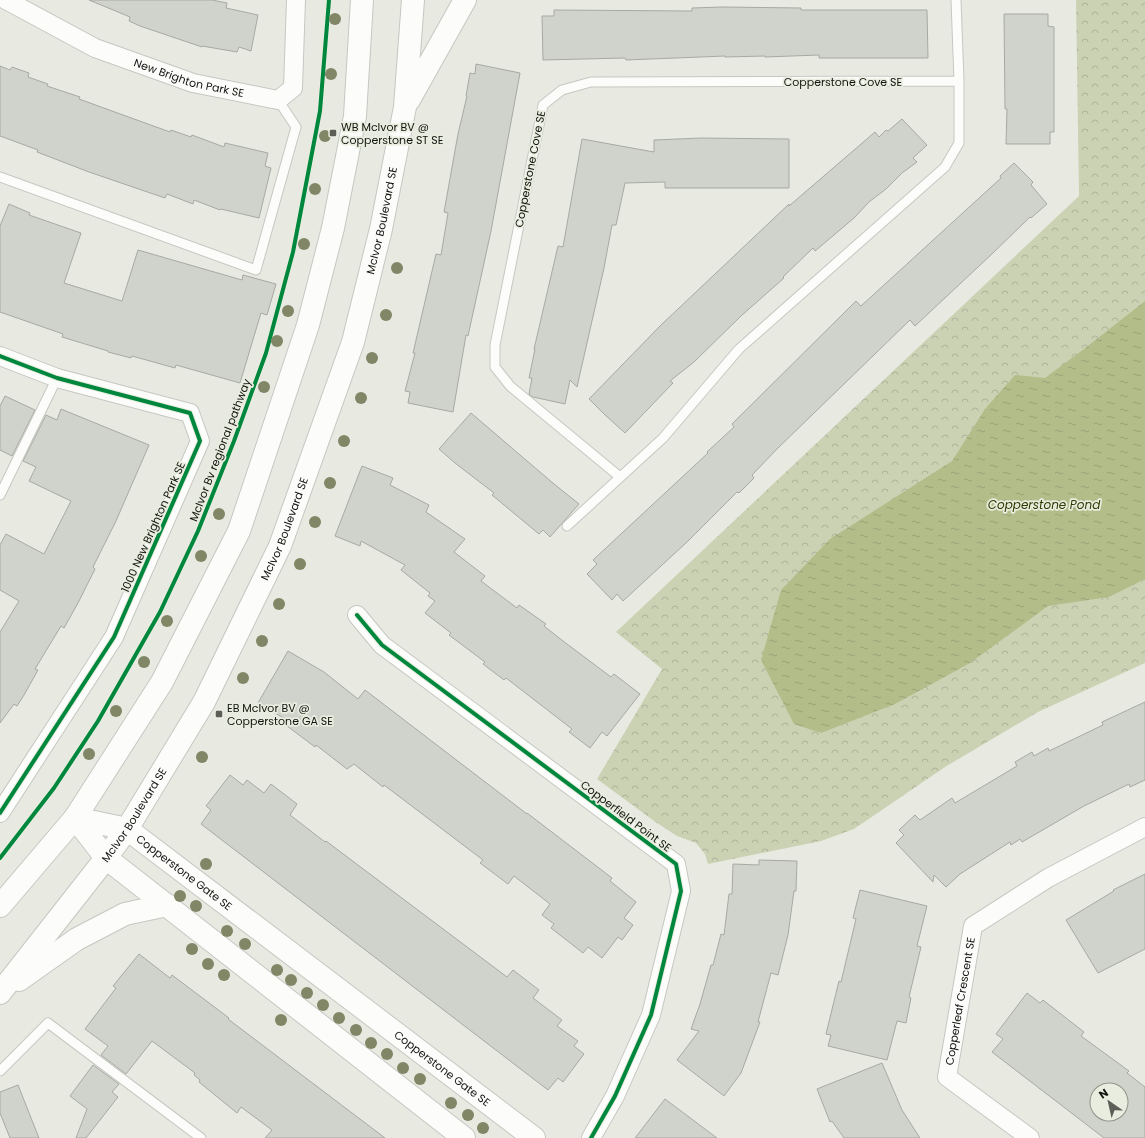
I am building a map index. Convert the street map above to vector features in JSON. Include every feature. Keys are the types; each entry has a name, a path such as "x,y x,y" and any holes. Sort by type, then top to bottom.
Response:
{"main road":[{"path":"0,906 75,818 162,682 239,531 308,325 333,228 355,116 362,0"},
{"name":"McIvor Boulevard SE","path":"0,993 127,829 204,702 280,546 353,342 381,229 405,107 413,0"},
{"path":"405,107 465,0"},
{"path":"75,818 106,858 464,1138"},
{"name":"Copperstone Gate SE","path":"75,818 127,829 534,1138"},
{"path":"0,993 77,939 125,914 167,905"}],"street":[{"name":"New Brighton Park SE","path":"6,0 95,48 192,83 278,100"},
{"path":"278,100 293,88 296,0"},
{"name":"1000 New Brighton Park SE","path":"0,356 57,378 190,413 200,441 114,637 0,813"},
{"name":"Copperfield Point SE","path":"356,615 382,645 676,864 681,891 651,1015 615,1096 590,1138"},
{"name":"Copperleaf Crescent SE","path":"1030,1138 947,1077 973,926 1048,878 1145,827"}],"lane":[{"path":"567,526 663,438 739,349 945,167 959,142 959,81 956,0"},
{"name":"Copperstone Cove SE","path":"620,477 510,386 495,366 496,345 543,105 562,90 590,82 959,81"},
{"path":"0,178 256,270 296,126 278,100"},
{"path":"0,495 57,378"},
{"path":"0,1071 48,1023 201,1138"}],"green space":[{"path":"1076,0 1145,0 1145,663 1038,712 945,767 854,829 821,841 708,864 705,854 696,843 677,836 597,779 662,669 616,632 1079,196"}],"water":[{"name":"Copperstone Pond","path":"1145,301 1145,579 1109,597 1048,606 970,663 895,704 821,733 794,724 761,660 781,590 830,539 952,461 985,409 1015,375 1045,378"}],"building":[{"path":"89,0 212,0 227,3 226,8 258,15 251,51 239,47 237,52 202,47 140,26 129,21 130,17"},
{"path":"692,8 801,8 801,10 927,10 928,58 819,58 819,55 765,57 725,56 626,60 625,58 543,60 542,16 554,16 554,10 692,11"},
{"path":"1004,14 1048,14 1048,26 1054,27 1054,132 1050,132 1050,144 1006,144 1007,109 1005,109"},
{"path":"476,64 520,73 491,231 468,336 466,335 453,412 408,403 410,392 405,391 415,353 413,353 436,254 441,255 448,213 444,212 458,134 467,96 470,73 475,74"},
{"path":"0,66 10,70 12,67 29,73 28,77 48,84 47,86 80,97 79,99 170,132 171,130 191,137 192,135 224,147 225,143 268,153 265,166 271,168 259,218 220,210 194,200 193,204 167,194 165,198 89,172 37,152 38,150 0,136"},
{"path":"902,119 927,145 913,158 917,162 902,173 886,189 869,202 854,218 815,251 813,248 783,277 784,278 741,316 694,362 670,381 673,383 625,433 589,399 660,326 789,204 789,206 875,132 879,137"},
{"path":"701,138 789,139 789,188 665,188 665,182 625,183 616,225 612,225 604,268 577,387 570,380 565,404 533,397 529,394 532,378 529,378 534,349 558,246 563,247 582,139 654,152 654,140"},
{"path":"1014,163 1033,182 1031,185 1047,204 1031,218 1030,217 915,326 910,320 778,448 752,475 754,478 739,493 737,492 687,542 623,601 617,594 612,600 587,574 597,564 593,560 708,453 707,452 734,427 732,424 856,301 861,306 1001,178 1000,176"},
{"path":"9,204 30,213 29,215 81,233 64,283 122,301 138,250 242,280 243,275 276,284 267,315 261,313 240,383 176,365 175,368 132,356 131,358 108,352 62,337 63,334 0,312 0,226"},
{"path":"5,396 35,410 12,456 0,450 0,406"},
{"path":"61,409 149,445 116,521 93,567 95,569 78,603 64,628 61,626 35,669 38,670 17,706 14,704 0,723 0,632 19,601 0,590 0,545 6,534 44,554 71,501 29,481 36,467 23,461 46,415 57,420"},
{"path":"471,413 579,504 550,537 543,530 539,534 492,495 494,493 439,449"},
{"path":"362,466 393,478 390,485 429,505 426,512 465,539 454,552 485,576 481,581 517,608 519,605 546,624 544,626 611,677 614,674 640,694 607,736 602,732 590,748 569,732 572,729 506,678 504,680 483,664 485,662 449,635 451,633 425,613 435,601 428,596 430,593 401,570 405,565 361,541 360,546 335,536"},
{"path":"288,651 324,672 358,699 365,690 612,878 610,881 636,902 624,918 633,925 622,940 618,937 602,958 588,947 583,953 551,928 554,924 542,915 550,904 514,876 508,884 480,863 483,860 384,785 383,787 354,764 347,769 316,745 315,747 287,726 290,722 258,703"},
{"path":"1145,702 1145,780 1130,787 1129,784 1084,806 1022,842 1020,839 1011,845 1010,842 960,874 946,887 934,875 933,882 896,843 904,835 899,830 915,815 920,820 952,798 955,803 1017,766 1015,762 1032,752 1034,756 1048,748 1049,751 1103,725 1102,722"},
{"path":"230,775 243,785 247,780 264,793 271,784 297,804 290,815 325,842 326,841 507,977 513,970 539,990 533,998 562,1020 557,1026 578,1041 574,1046 584,1054 563,1082 558,1078 548,1090 201,824 211,810 206,806"},
{"path":"759,860 797,861 796,891 794,891 788,935 778,975 771,973 758,1022 760,1022 741,1073 724,1096 677,1060 699,1031 691,1029 711,965 713,965 721,934 724,935 729,894 732,894 733,864 759,865"},
{"path":"1145,874 1145,949 1098,973 1066,920 1114,891 1113,890"},
{"path":"860,890 927,906 917,946 921,947 909,997 911,998 906,1023 897,1021 887,1060 828,1046 831,1035 826,1034 839,981 841,982 856,919 853,918"},
{"path":"139,954 170,978 172,975 385,1138 265,1138 272,1130 241,1107 237,1113 199,1082 200,1080 194,1075 195,1073 152,1041 126,1074 101,1055 108,1046 85,1029 116,988 113,986"},
{"path":"1027,993 1040,1003 1043,1000 1084,1032 1081,1036 1129,1071 1127,1073 1145,1087 1145,1138 1104,1138 992,1052 1003,1039 996,1034"},
{"path":"882,1063 902,1110 920,1138 844,1138 832,1121 830,1122 817,1089"},
{"path":"93,1065 119,1084 112,1092 118,1097 86,1138 76,1138 87,1109 70,1096"},
{"path":"18,1085 39,1138 10,1138 0,1113 0,1092"},
{"path":"665,1099 717,1138 635,1138"}],"cycle path":[{"name":"McIvor Bv regional pathway","path":"0,858 54,788 98,721 160,612 198,531 234,441 266,353 293,252 320,111 329,0"},
{"path":"0,356 57,378 190,413 200,441 114,637 0,813"},
{"path":"357,615 382,645 676,864 681,891 651,1015 615,1096 591,1138"}],"place":[{"name":"WB McIvor BV @ Copperstone ST SE","path":"333,133"},
{"name":"EB McIvor BV @ Copperstone GA SE","path":"219,714"}]}
